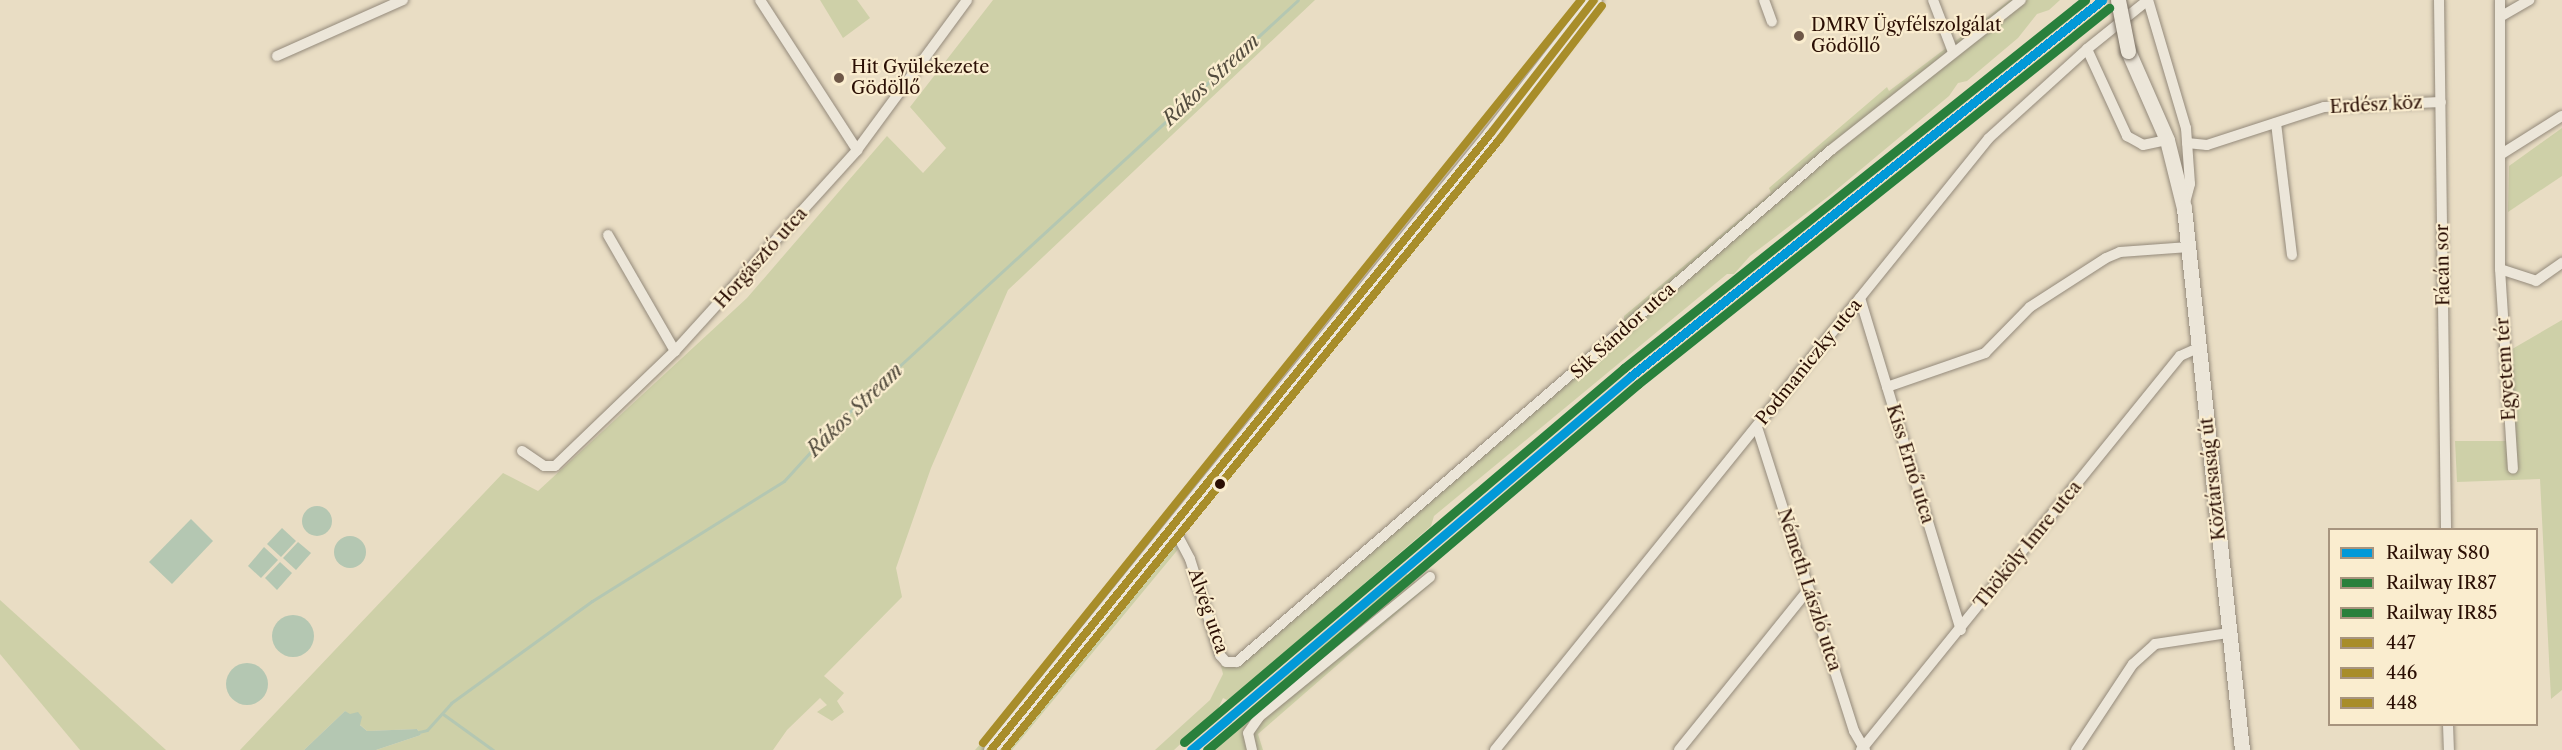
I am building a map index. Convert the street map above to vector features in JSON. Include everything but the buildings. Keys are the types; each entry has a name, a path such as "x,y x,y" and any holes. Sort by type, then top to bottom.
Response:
{"main road":[{"path":"991,750 1491,133 1594,0"},
{"name":"Köztársaság út","path":"2118,0 2128,51 2167,140 2184,208 2242,750"}],"street":[{"path":"277,56 403,0"},
{"path":"760,0 857,150"},
{"name":"Horgásztó utca","path":"522,451 544,466 555,466 675,351 857,150 968,0"},
{"path":"1764,0 1772,22"},
{"path":"1933,0 1953,52"},
{"name":"Sík Sándor utca","path":"1229,663 1240,661 1269,638 1688,272 1953,52 2021,0"},
{"name":"Podmaniczky utca","path":"1495,750 1989,138 2087,49 2148,0"},
{"name":"Köztársaság út","path":"2148,0 2178,97 2187,143 2190,184 2184,208"},
{"name":"Fácán sor","path":"2439,0 2446,528"},
{"name":"Egyetem tér","path":"2500,0 2500,269 2513,469"},
{"path":"2500,17 2529,0"},
{"path":"2087,49 2127,136 2143,145 2167,140"},
{"name":"Erdész köz","path":"2187,143 2207,145 2337,106 2441,102"},
{"path":"2500,155 2562,116"},
{"path":"2276,123 2292,255"},
{"path":"608,235 675,351"},
{"path":"1887,387 1985,353 2030,307 2106,258 2120,252 2189,247"},
{"path":"2500,269 2536,281 2562,263"},
{"name":"Kiss Ernő utca","path":"1860,298 1960,630"},
{"name":"Thököly Imre utca","path":"1863,749 2180,356 2200,347"},
{"name":"Németh László utca","path":"1757,427 1854,731 1863,749"},
{"name":"Alvég utca","path":"1172,525 1190,559 1220,655 1229,663"},
{"path":"1252,750 1249,730 1259,717 1430,577"},
{"path":"1679,750 1808,590"},
{"path":"2076,750 2133,664 2156,644 2229,633"},
{"path":"2448,726 2449,750"}],"shaded area":[{"path":"820,0 857,0 870,18 843,38"},
{"path":"993,0 1315,0 1008,290 931,468 896,568 902,597 824,676 844,693 837,701 844,712 832,721 817,712 827,705 820,698 787,730 773,750 376,750 421,735 417,729 367,731 345,711 304,750 240,750 503,473 538,491 747,298 887,136 923,173 946,148 910,107"},
{"path":"2010,0 2060,0 2049,10 2037,14 2018,38 1967,81 1958,83 1949,96 1829,196 1750,256 1734,274 1727,274 1434,516 1431,526 1236,694 1227,700 1223,698 1218,709 1174,750 1155,750 1210,700 1223,674 1221,666 1243,652 1624,322 1624,316 1771,193 1769,188 1887,87 1889,91"},
{"path":"2562,128 2562,176 2508,212 2509,166"},
{"path":"2562,320 2562,690 2551,699 2540,479 2457,482 2455,441 2513,441 2507,352"},
{"path":"317,506 323,507 331,515 331,527 323,535 317,536 311,535 303,527 302,521 303,515 311,507"},
{"path":"191,519 213,541 172,584 149,562"},
{"path":"1155,524 1180,547 1012,750 975,750 1064,650 1059,644"},
{"path":"282,528 296,541 281,557 267,544"},
{"path":"350,536 362,540 366,552 362,564 350,568 338,564 334,552 338,540"},
{"path":"298,542 311,553 296,570 283,558"},
{"path":"264,547 278,560 261,578 248,566"},
{"path":"280,562 292,573 277,590 265,578"},
{"path":"1406,573 1416,583 1430,574 1434,581 1258,734 1263,750 1202,750 1239,721 1246,721 1246,715 1276,685"},
{"path":"0,600 166,750 80,750 0,654"},
{"path":"293,615 308,621 314,636 308,651 293,657 278,651 272,636 278,621"},
{"path":"247,663 255,664 262,669 267,676 267,692 262,699 255,704 247,705 239,704 232,699 227,692 226,684 227,676 232,669 239,664"},
{"path":"345,711 350,714 358,712 362,717 360,725 367,731 417,729 421,735 376,750 304,750"}],"waterway":[{"name":"Rákos Stream","path":"415,733 427,730 451,703 592,601 784,481 833,427 1298,0"},
{"path":"443,714 493,750"}],"rail line":[{"name":"IR85","path":"1184,742 1624,368 2085,0"},
{"name":"S80","path":"1191,750 1631,376 2102,0"},
{"name":"IR87","path":"1207,750 1638,384 2109,8"}],"transit line":[{"name":"448","path":"983,743 1581,0"},
{"name":"447","path":"991,750 1491,133 1594,0"},
{"name":"446","path":"1005,750 1499,140 1602,6"}],"place":[{"name":"DMRV Ügyfélszolgálat Gödöllő","path":"1799,36"},
{"name":"Hit Gyülekezete Gödöllő","path":"839,78"}]}
